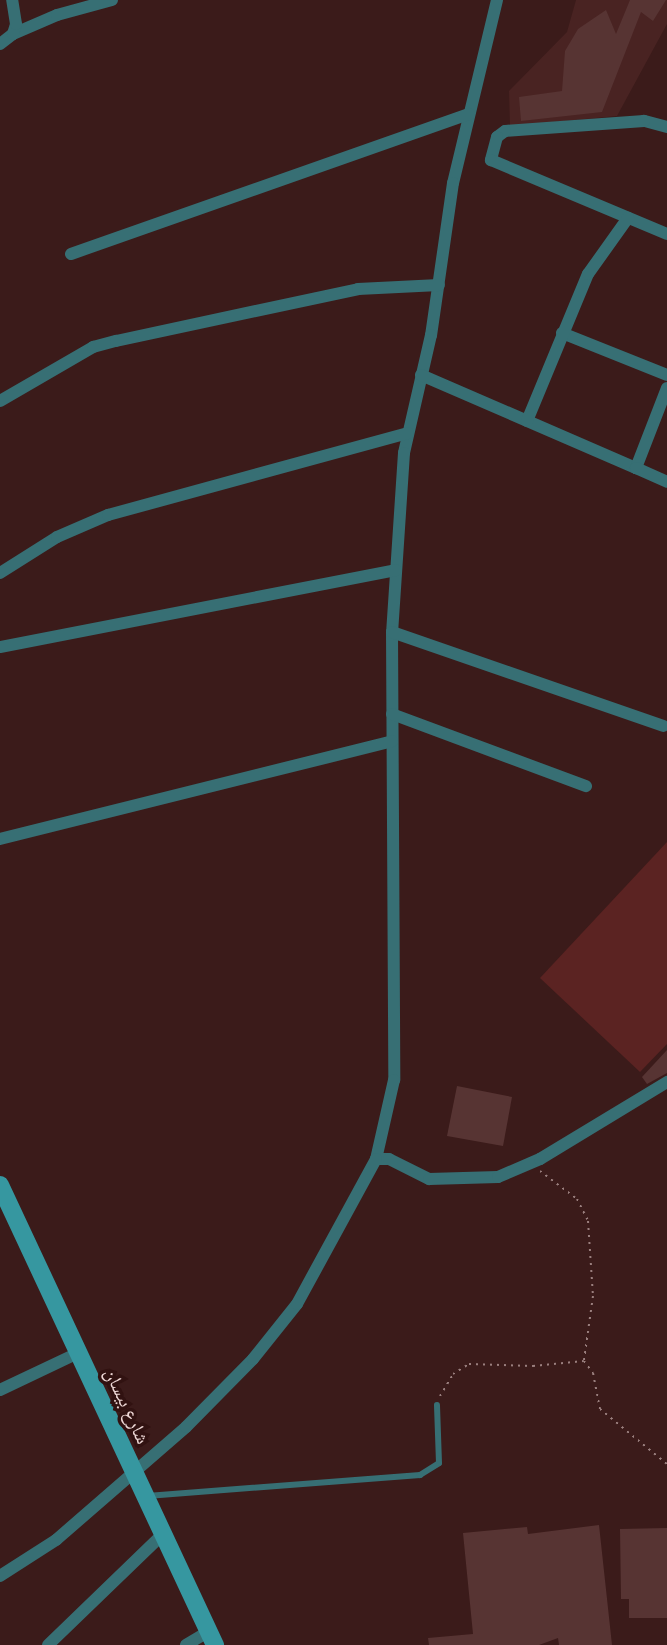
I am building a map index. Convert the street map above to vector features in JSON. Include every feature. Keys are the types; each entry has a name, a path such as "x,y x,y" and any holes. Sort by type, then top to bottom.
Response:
{"street":[{"path":"12,0 16,24 13,34"},
{"path":"0,44 13,34 57,15 112,0"},
{"path":"0,1576 56,1540 133,1470 186,1427 284,1323 376,1159 394,1080 392,632 408,433 439,285 453,183 496,0"},
{"path":"71,254 469,114"},
{"path":"667,127 644,121 505,131 497,137 491,160 667,234"},
{"path":"527,421 562,333 595,261 628,218"},
{"path":"0,401 93,348 116,341 358,289 439,285"},
{"path":"562,333 667,375"},
{"path":"421,375 667,482"},
{"path":"636,468 667,388"},
{"path":"0,573 57,537 108,514 408,433"},
{"path":"0,647 396,570"},
{"path":"392,632 663,726"},
{"path":"392,714 586,786"},
{"path":"0,839 392,741"},
{"path":"376,1159 389,1159 429,1179 498,1177 529,1165 667,1082"},
{"name":"شارع بيسان","path":"0,1185 212,1638"},
{"path":"0,1390 78,1353"},
{"path":"48,1645 163,1534"},
{"path":"186,1645 212,1638"}],"lane":[{"path":"145,1497 420,1475 439,1463 437,1405"}],"path":[{"path":"529,1165 564,1186 588,1220 593,1296 583,1361 593,1373 600,1409 667,1464"},
{"path":"437,1405 453,1374 469,1364 533,1366 583,1361"}],"shaded area":[{"path":"576,0 667,0 667,24 617,116 510,126 509,91 567,32"},
{"path":"667,842 667,1044 640,1072 540,978"}],"building":[{"path":"630,0 666,0 653,21 641,12 602,112 521,121 519,97 562,91 565,51 578,29 606,10 616,34"},
{"path":"667,1050 667,1073 647,1084 642,1077"},
{"path":"457,1086 512,1097 503,1146 447,1136"},
{"path":"599,1525 612,1645 559,1645 558,1638 539,1645 429,1645 428,1638 473,1634 463,1533 527,1527 528,1534"},
{"path":"667,1528 667,1618 629,1618 629,1599 621,1599 620,1529"}]}
